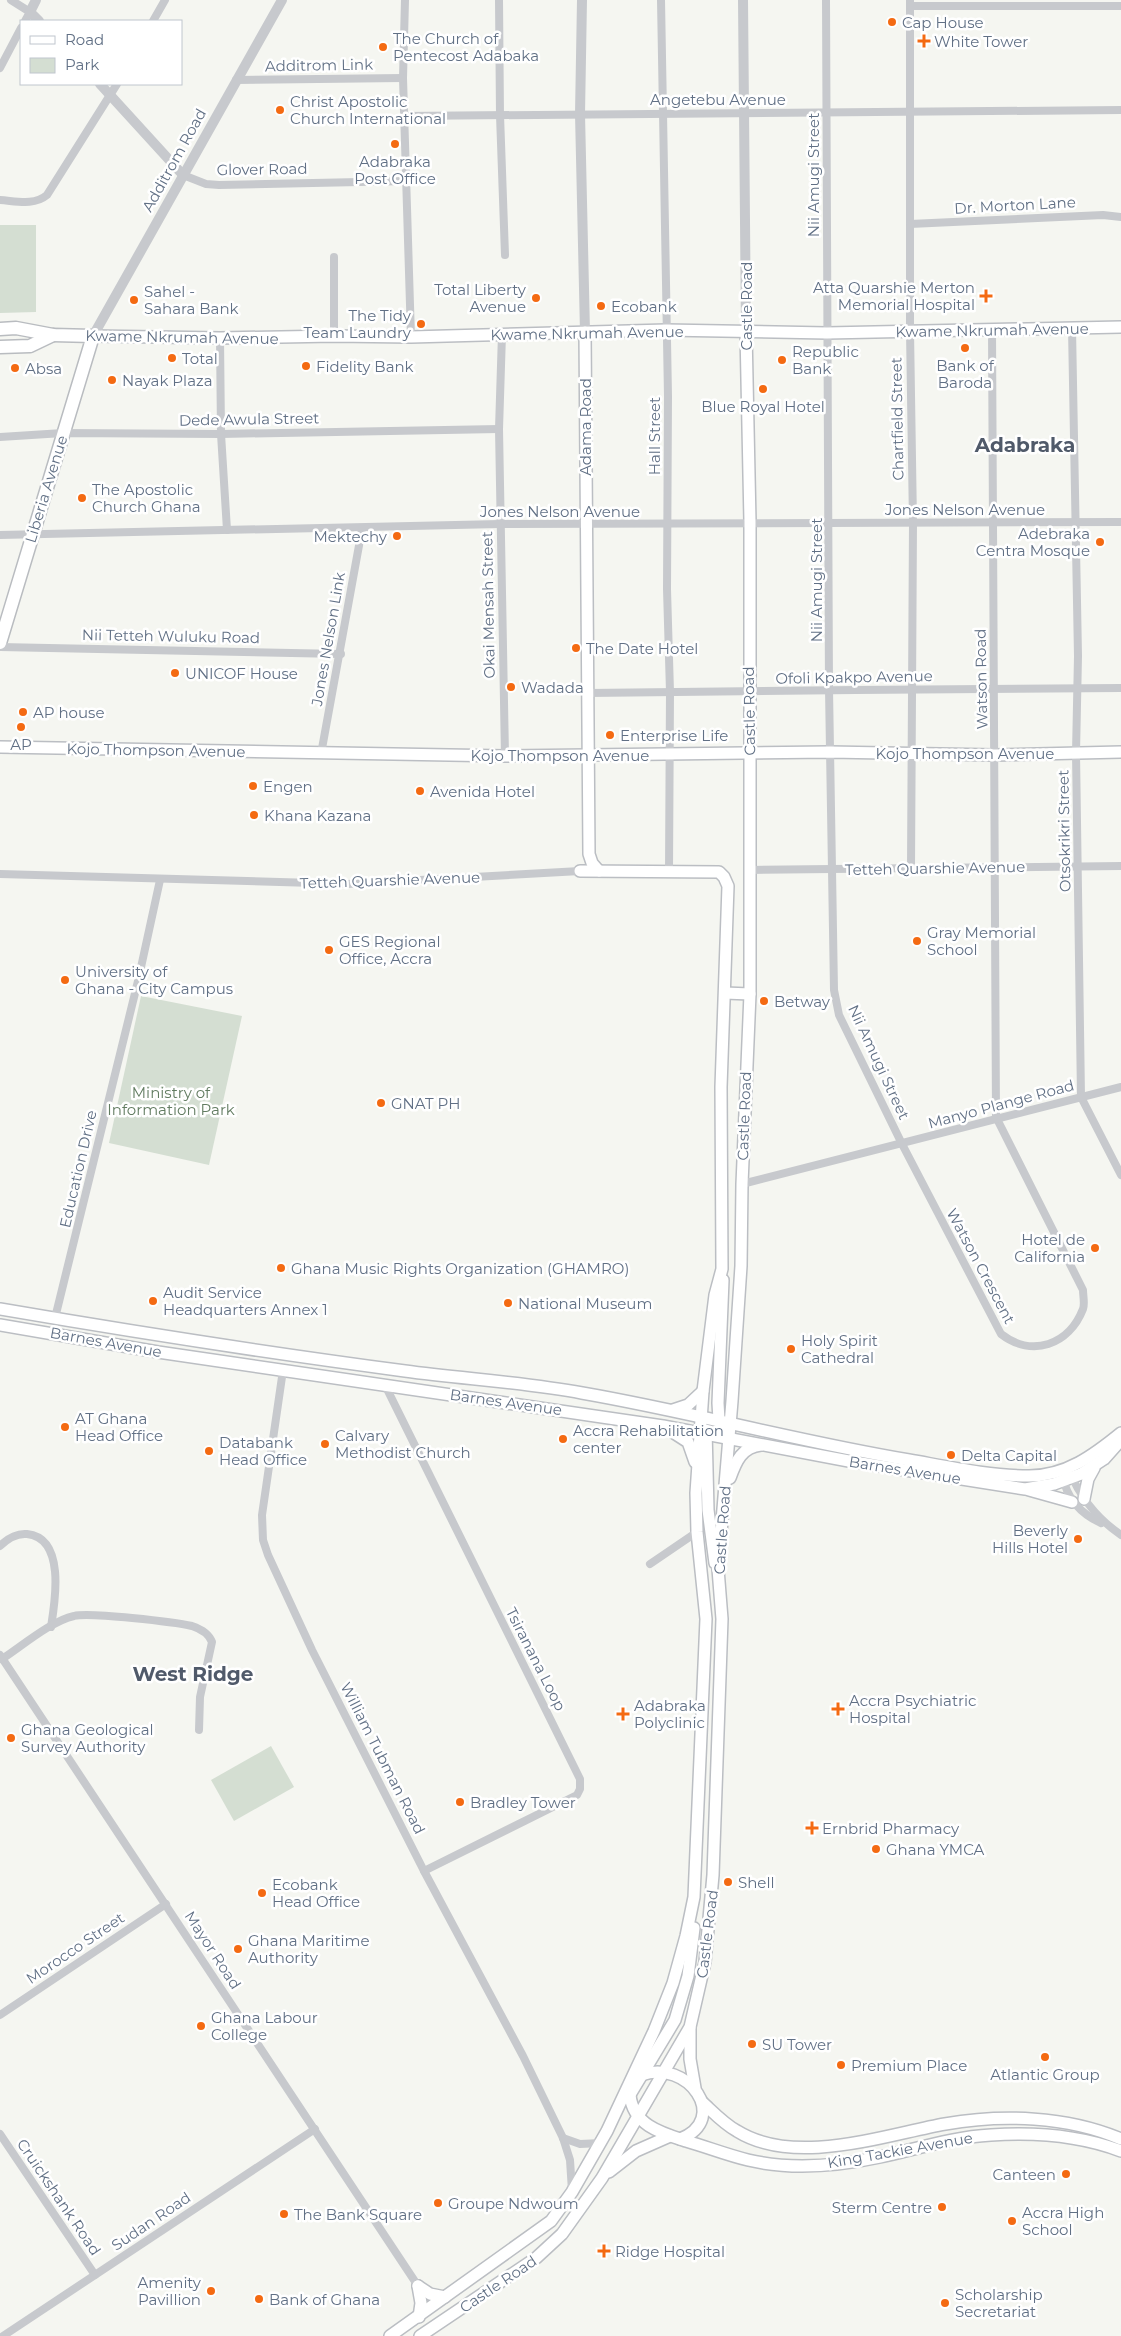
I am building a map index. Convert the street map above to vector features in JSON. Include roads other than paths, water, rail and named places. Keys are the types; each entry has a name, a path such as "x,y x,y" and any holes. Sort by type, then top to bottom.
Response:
{"main road":[{"name":"Kwame Nkrumah Avenue","path":"0,329 16,328 53,335 94,336 220,338 334,336 411,338 666,330 827,333 1121,327"},
{"name":"Adama Road","path":"580,871 589,854 585,332"},
{"name":"Castle Road","path":"420,2336 545,2251 562,2234 602,2178 690,2027 706,1962 711,1916 722,1619 718,1569 729,1438 724,1423 732,1401 741,1266 742,1184 750,994 748,692 750,522 746,332"},
{"name":"Kwame Nkrumah Avenue","path":"0,347 30,346 53,335"},
{"name":"Liberia Avenue","path":"0,643 94,336"},
{"name":"Kojo Thompson Avenue","path":"0,747 505,756 830,752 995,755 1121,752"},
{"path":"589,854 592,863 599,871"},
{"name":"Tetteh Quarshie Avenue","path":"580,871 719,872"},
{"name":"Castle Road","path":"390,2336 551,2221 572,2192 607,2131 665,2005 684,1944 694,1897 706,1619 698,1532 698,1473 704,1433 701,1416 715,1295 722,1269 721,1087 728,886 724,877 719,872"},
{"path":"725,993 750,994"},
{"path":"718,1569 714,1559 708,1510 704,1433 724,1423 718,1383 723,1288 722,1269"},
{"name":"Barnes Avenue","path":"0,1309 403,1371 574,1392 701,1416 724,1423 761,1429 867,1453 983,1472 1028,1476 1067,1475"},
{"name":"Barnes Avenue","path":"0,1325 283,1370 663,1426 862,1464 1025,1488 1096,1465"},
{"path":"672,1411 688,1405 703,1391"},
{"path":"732,1401 741,1418 761,1429"},
{"path":"663,1426 688,1442 698,1473"},
{"path":"1067,1475 1121,1433"},
{"path":"1084,1499 1088,1479 1096,1465 1121,1440"},
{"path":"725,1491 740,1455 751,1447 765,1445"},
{"path":"1025,1488 1072,1502"},
{"path":"607,2131 670,2030 684,1994 694,1932 694,1897"},
{"path":"602,2178 636,2151 675,2138 688,2136 700,2122 702,2102 695,2088 690,2059 690,2027"},
{"path":"641,2075 663,2072 683,2078 695,2088"},
{"path":"630,2095 631,2104 637,2116 653,2130 675,2138"},
{"name":"King Tackie Avenue","path":"702,2102 736,2131 750,2138 778,2145 839,2146 946,2124 994,2118 1051,2120 1088,2128 1121,2139"},
{"name":"King Tackie Avenue","path":"675,2138 750,2160 792,2165 856,2161 951,2139 1028,2133 1068,2137 1104,2144 1121,2151"},
{"path":"418,2286 430,2294 445,2297"},
{"path":"418,2286 421,2303 419,2317"}],"street":[{"path":"11,0 27,17 36,0"},
{"path":"153,20 165,0"},
{"name":"Additrom Road","path":"94,336 282,0"},
{"path":"405,0 403,78 411,338"},
{"path":"499,0 500,115 505,255"},
{"name":"Adama Road","path":"582,0 580,114 585,332"},
{"name":"Hall Street","path":"661,0 666,330 667,589 670,692 669,872"},
{"name":"Castle Road","path":"743,0 746,332"},
{"name":"Nii Amugi Street","path":"826,0 830,752 834,990 839,1015 902,1144"},
{"path":"910,3 1121,6"},
{"name":"Chartfield Street","path":"910,3 910,331 913,523 911,868"},
{"path":"0,68 20,30"},
{"name":"Additrom Link","path":"236,80 403,78"},
{"name":"Glover Road","path":"101,85 183,175 206,184 407,181"},
{"path":"0,200 33,202 41,200 47,195 116,85"},
{"name":"Angetebu Avenue","path":"405,116 1121,110"},
{"name":"Dr. Morton Lane","path":"910,224 1102,215 1121,218"},
{"path":"334,257 334,336"},
{"name":"Otsokrikri Street","path":"1072,328 1076,522 1076,753 1082,1097 1121,1175"},
{"name":"Watson Road","path":"992,330 996,1117"},
{"name":"Okai Mensah Street","path":"502,334 499,429 505,756"},
{"path":"220,338 221,434 227,530"},
{"name":"Dede Awula Street","path":"0,438 63,433 221,434 499,429"},
{"name":"Jones Nelson Avenue","path":"0,535 500,524 586,525 750,522 993,524 1121,522"},
{"name":"Jones Nelson Link","path":"321,754 341,654 362,528"},
{"name":"Nii Tetteh Wuluku Road","path":"0,647 341,654"},
{"name":"Ofoli Kpakpo Avenue","path":"588,693 748,692 830,689 1121,688"},
{"name":"Tetteh Quarshie Avenue","path":"750,870 1121,866"},
{"name":"Tetteh Quarshie Avenue","path":"0,874 348,884 580,871"},
{"name":"Education Drive","path":"55,1318 138,981 160,880"},
{"name":"Manyo Plange Road","path":"742,1184 902,1144 996,1117 1121,1087"},
{"name":"Watson Crescent","path":"902,1144 1001,1334 1017,1343 1037,1347 1051,1345 1072,1327 1084,1308 1083,1290 996,1117"},
{"name":"William Tubman Road","path":"283,1370 262,1515 263,1540 268,1555 312,1650 424,1871 518,2047 562,2138 570,2160 572,2192"},
{"name":"Tsiranana Loop","path":"385,1385 580,1779 580,1789 577,1795 424,1871"},
{"path":"1067,1475 1107,1526"},
{"path":"1067,1475 1072,1502 1094,1520 1121,1535"},
{"path":"650,1564 698,1532"},
{"path":"0,1546 14,1536 25,1534 32,1535 45,1545 54,1561 56,1577 52,1626"},
{"path":"1,1657 52,1626 75,1615 182,1624 206,1634 210,1637 212,1646 200,1696 199,1730"},
{"name":"Mayor Road","path":"1,1657 418,2286"},
{"name":"Morocco Street","path":"0,2015 166,1904"},
{"name":"Sudan Road","path":"3,2336 315,2129"},
{"name":"Cruickshank Road","path":"0,2134 95,2275"},
{"path":"562,2138 580,2144 601,2143"}],"place":[{"name":"Cap House","path":"892,22"},
{"name":"White Tower","path":"924,41"},
{"name":"The Church of Pentecost Adabaka","path":"383,47"},
{"name":"Christ Apostolic Church International","path":"280,110"},
{"name":"Adabraka Post Office","path":"395,144"},
{"name":"Atta Quarshie Merton Memorial Hospital","path":"986,296"},
{"name":"Total Liberty Avenue","path":"536,298"},
{"name":"Sahel - Sahara Bank","path":"134,300"},
{"name":"Ecobank","path":"601,306"},
{"name":"The Tidy Team Laundry","path":"421,324"},
{"name":"Bank of Baroda","path":"965,348"},
{"name":"Total","path":"172,358"},
{"name":"Republic Bank","path":"782,360"},
{"name":"Fidelity Bank","path":"306,366"},
{"name":"Absa","path":"15,368"},
{"name":"Nayak Plaza","path":"112,380"},
{"name":"Blue Royal Hotel","path":"763,389"},
{"name":"The Apostolic Church Ghana","path":"82,498"},
{"name":"Mektechy","path":"397,536"},
{"name":"Adebraka Centra Mosque","path":"1100,542"},
{"name":"The Date Hotel","path":"576,648"},
{"name":"UNICOF House","path":"175,673"},
{"name":"Wadada","path":"511,687"},
{"name":"AP house","path":"23,712"},
{"name":"AP","path":"21,727"},
{"name":"Enterprise Life","path":"610,735"},
{"name":"Engen","path":"253,786"},
{"name":"Avenida Hotel","path":"420,791"},
{"name":"Khana Kazana","path":"254,815"},
{"name":"Gray Memorial School","path":"917,941"},
{"name":"GES Regional Office, Accra","path":"329,950"},
{"name":"University of Ghana - City Campus","path":"65,980"},
{"name":"Betway","path":"764,1001"},
{"name":"GNAT PH","path":"381,1103"},
{"name":"Hotel de California","path":"1095,1248"},
{"name":"Ghana Music Rights Organization (GHAMRO)","path":"281,1268"},
{"name":"Audit Service Headquarters Annex 1","path":"153,1301"},
{"name":"National Museum","path":"508,1303"},
{"name":"Holy Spirit Cathedral","path":"791,1349"},
{"name":"AT Ghana Head Office","path":"65,1427"},
{"name":"Accra Rehabilitation center","path":"563,1439"},
{"name":"Calvary Methodist Church","path":"325,1444"},
{"name":"Databank Head Office","path":"209,1451"},
{"name":"Delta Capital","path":"951,1455"},
{"name":"Beverly Hills Hotel","path":"1078,1539"},
{"name":"Accra Psychiatric Hospital","path":"838,1709"},
{"name":"Adabraka Polyclinic","path":"623,1714"},
{"name":"Ghana Geological Survey Authority","path":"11,1738"},
{"name":"Bradley Tower","path":"460,1802"},
{"name":"Ernbrid Pharmacy","path":"812,1828"},
{"name":"Ghana YMCA","path":"876,1849"},
{"name":"Shell","path":"728,1882"},
{"name":"Ecobank Head Office","path":"262,1893"},
{"name":"Ghana Maritime Authority","path":"238,1949"},
{"name":"Ghana Labour College","path":"201,2026"},
{"name":"SU Tower","path":"752,2044"},
{"name":"Atlantic Group","path":"1045,2057"},
{"name":"Premium Place","path":"841,2065"},
{"name":"Canteen","path":"1066,2174"},
{"name":"Groupe Ndwoum","path":"438,2203"},
{"name":"Sterm Centre","path":"942,2207"},
{"name":"The Bank Square","path":"284,2214"},
{"name":"Accra High School","path":"1012,2221"},
{"name":"Ridge Hospital","path":"604,2251"},
{"name":"Amenity Pavillion","path":"211,2291"},
{"name":"Bank of Ghana","path":"259,2299"},
{"name":"Scholarship Secretariat","path":"945,2303"}],"district":[{"name":"Adabraka","path":"1025,445"},
{"name":"West Ridge","path":"193,1674"}],"park label":[{"name":"Ministry of Information Park","path":"171,1100"}]}
